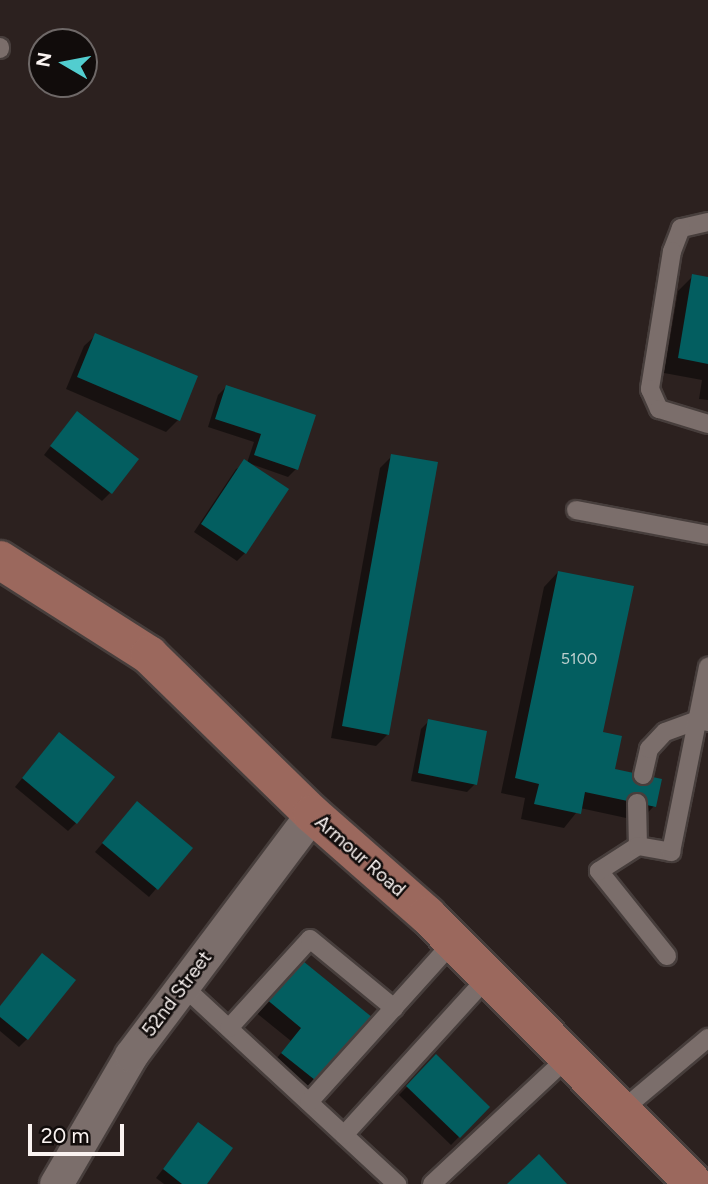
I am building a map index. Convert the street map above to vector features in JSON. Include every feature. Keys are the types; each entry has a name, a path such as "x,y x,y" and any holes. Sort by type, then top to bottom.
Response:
{"street":[{"name":"Armour Road","path":"0,560 149,655 312,814 453,942 690,1183"},
{"name":"52nd Street","path":"56,1184 131,1055 312,814"}],"lane":[{"path":"708,222 681,228 672,251 650,389 659,410 708,424"},
{"path":"576,510 708,535"},
{"path":"667,956 599,871 638,846 671,852 703,721 708,667"},
{"path":"643,775 649,749 665,732 703,721"},
{"path":"637,803 638,846"},
{"path":"229,1028 310,939 394,1008"},
{"path":"309,1102 453,942"},
{"path":"344,1135 488,977"},
{"path":"183,986 397,1184"},
{"path":"621,1111 708,1038"},
{"path":"432,1184 568,1057"}],"building":[{"path":"692,274 708,277 708,364 678,358"},
{"path":"95,333 198,376 180,421 77,377"},
{"path":"226,385 316,415 298,470 254,455 261,434 215,419"},
{"path":"77,411 139,459 112,494 50,446"},
{"path":"391,454 438,462 389,735 342,726"},
{"path":"244,459 289,489 246,554 201,524"},
{"path":"558,571 634,586 603,732 622,736 615,769 662,779 656,807 585,792 581,814 534,804 539,784 515,778"},
{"path":"428,719 487,731 477,785 418,773"},
{"path":"59,732 115,777 77,824 22,778"},
{"path":"137,801 193,848 158,890 102,843"},
{"path":"42,953 76,980 28,1040 0,1017 0,1006"},
{"path":"298,957 373,1018 320,1084 281,1053 301,1028 265,998"},
{"path":"436,1054 490,1107 460,1138 406,1086"},
{"path":"198,1122 233,1148 207,1184 182,1184 163,1169"},
{"path":"539,1154 567,1184 507,1184"}]}
